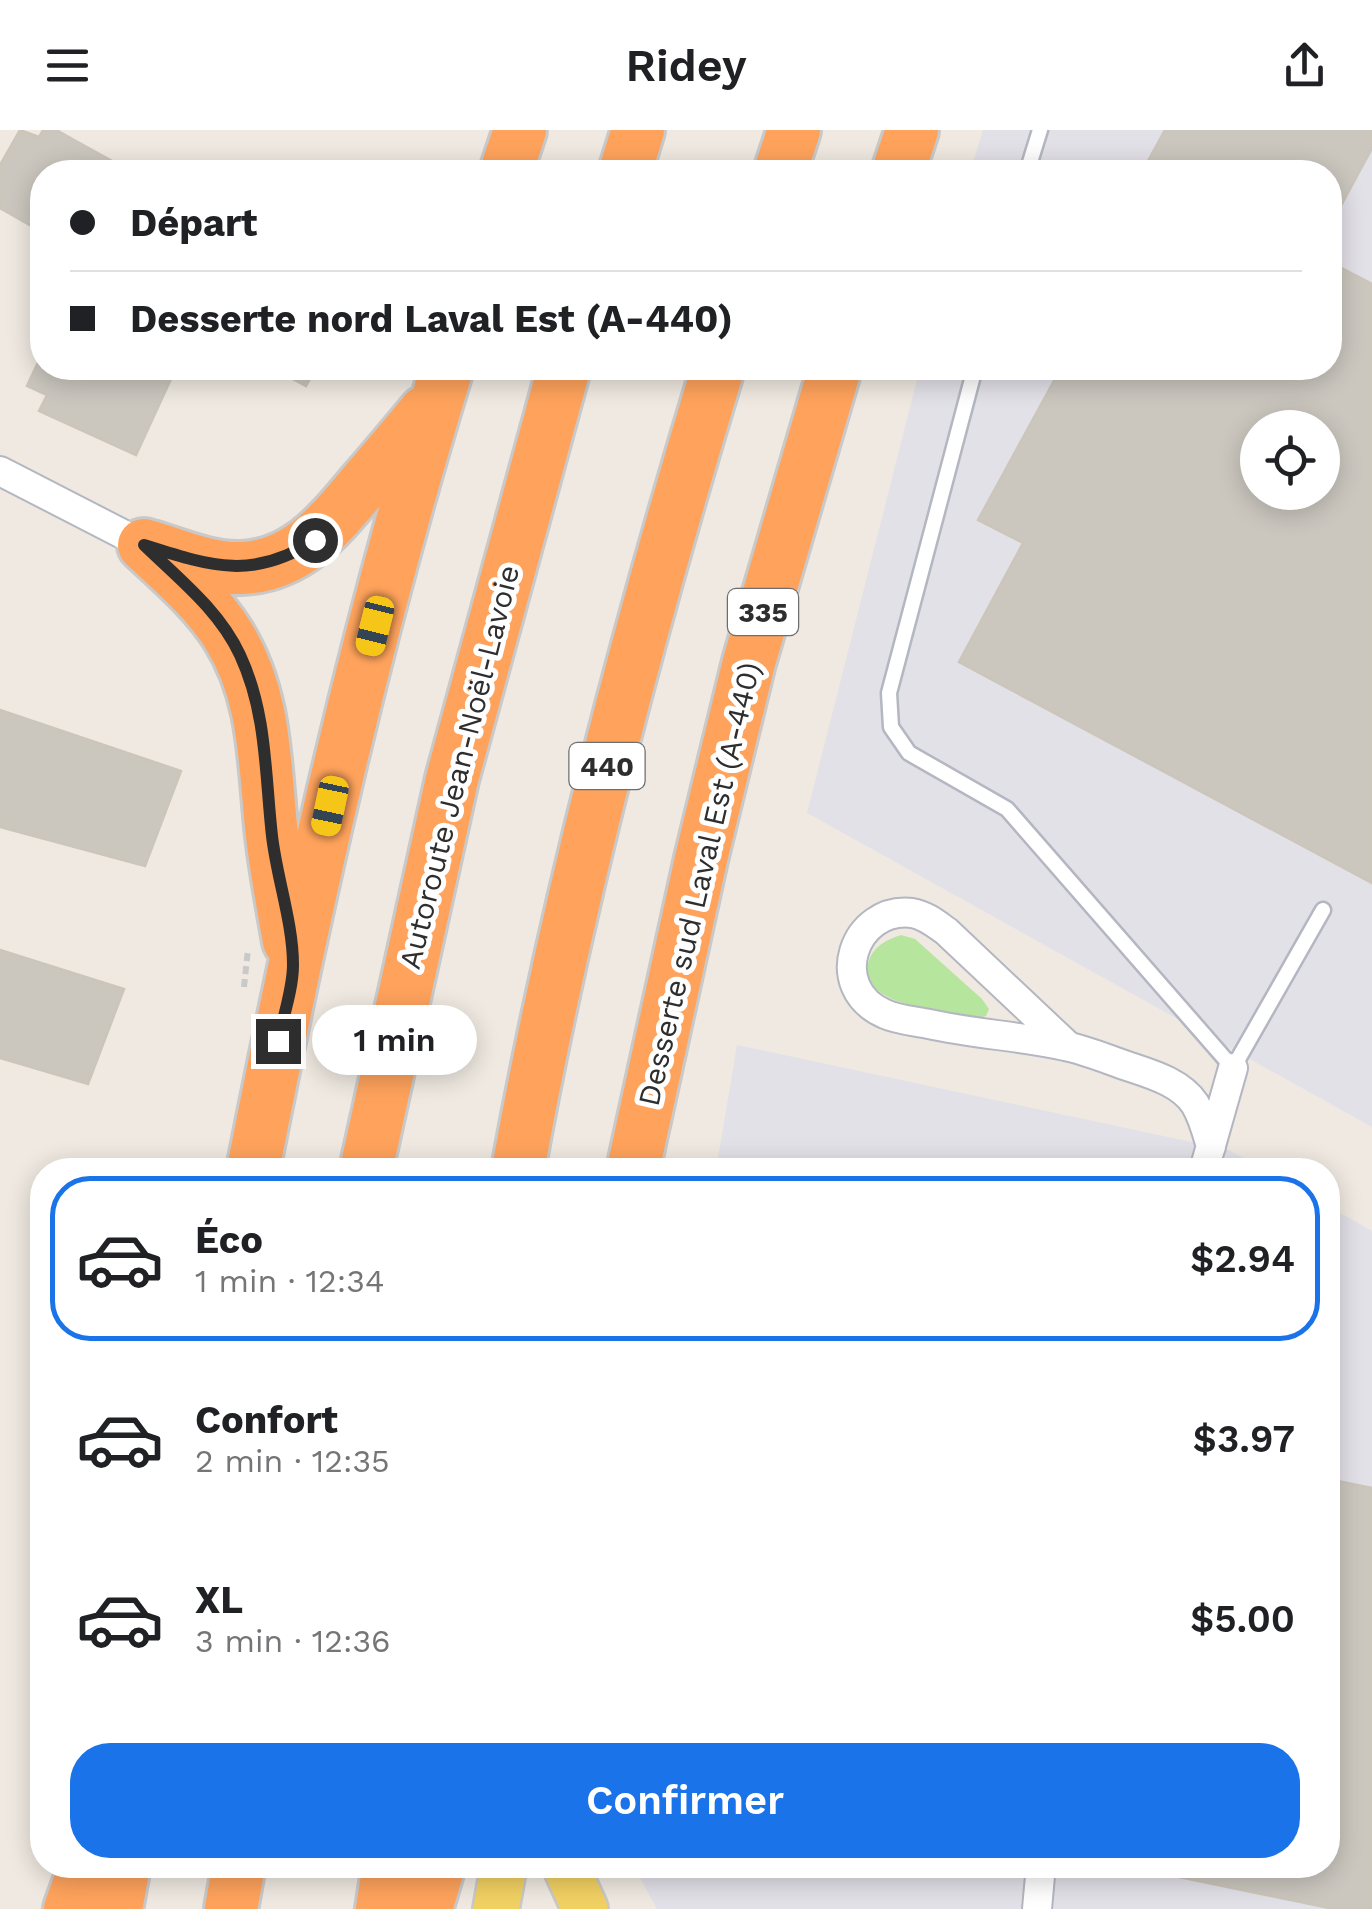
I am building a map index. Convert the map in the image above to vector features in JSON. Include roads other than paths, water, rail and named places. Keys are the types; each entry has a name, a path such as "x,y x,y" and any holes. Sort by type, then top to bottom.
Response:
{"highway":[{"path":"510,160 520,130"},
{"path":"628,160 638,130"},
{"path":"784,160 794,130"},
{"path":"902,160 912,130"},
{"name":"Autoroute Jean-Noël-Lavoie","path":"369,1158 456,765 561,380"},
{"name":"440","path":"521,1158 598,801 714,380"},
{"name":"Desserte sud Laval Est (A-440)","path":"637,1158 701,859 750,662 832,380"},
{"path":"144,545 202,563 242,568 298,551 330,527 442,382"},
{"path":"255,1158 293,966 375,626 442,382"},
{"path":"144,545 212,612 239,653 249,678 263,732 272,834 293,966"},
{"path":"70,1909 81,1878"},
{"path":"116,1909 122,1878"},
{"path":"230,1909 236,1878"},
{"path":"382,1909 388,1878"},
{"path":"426,1909 436,1878"}],"main road":[{"path":"496,1909 502,1878"},
{"path":"571,1878 585,1909"}],"street":[{"path":"0,471 144,545"},
{"path":"1068,1046 946,930 912,913 893,915 874,924 854,950 852,981 872,1008 888,1016 1068,1046 1180,1088 1195,1104 1208,1158"},
{"path":"1208,1158 1233,1068"},
{"path":"1037,1909 1040,1878"}],"lane":[{"path":"1031,160 1040,130"},
{"path":"972,380 889,693 891,727 908,753 1006,809 1233,1068 1323,910"},
{"path":"1014,1039 1024,1005"}]}
